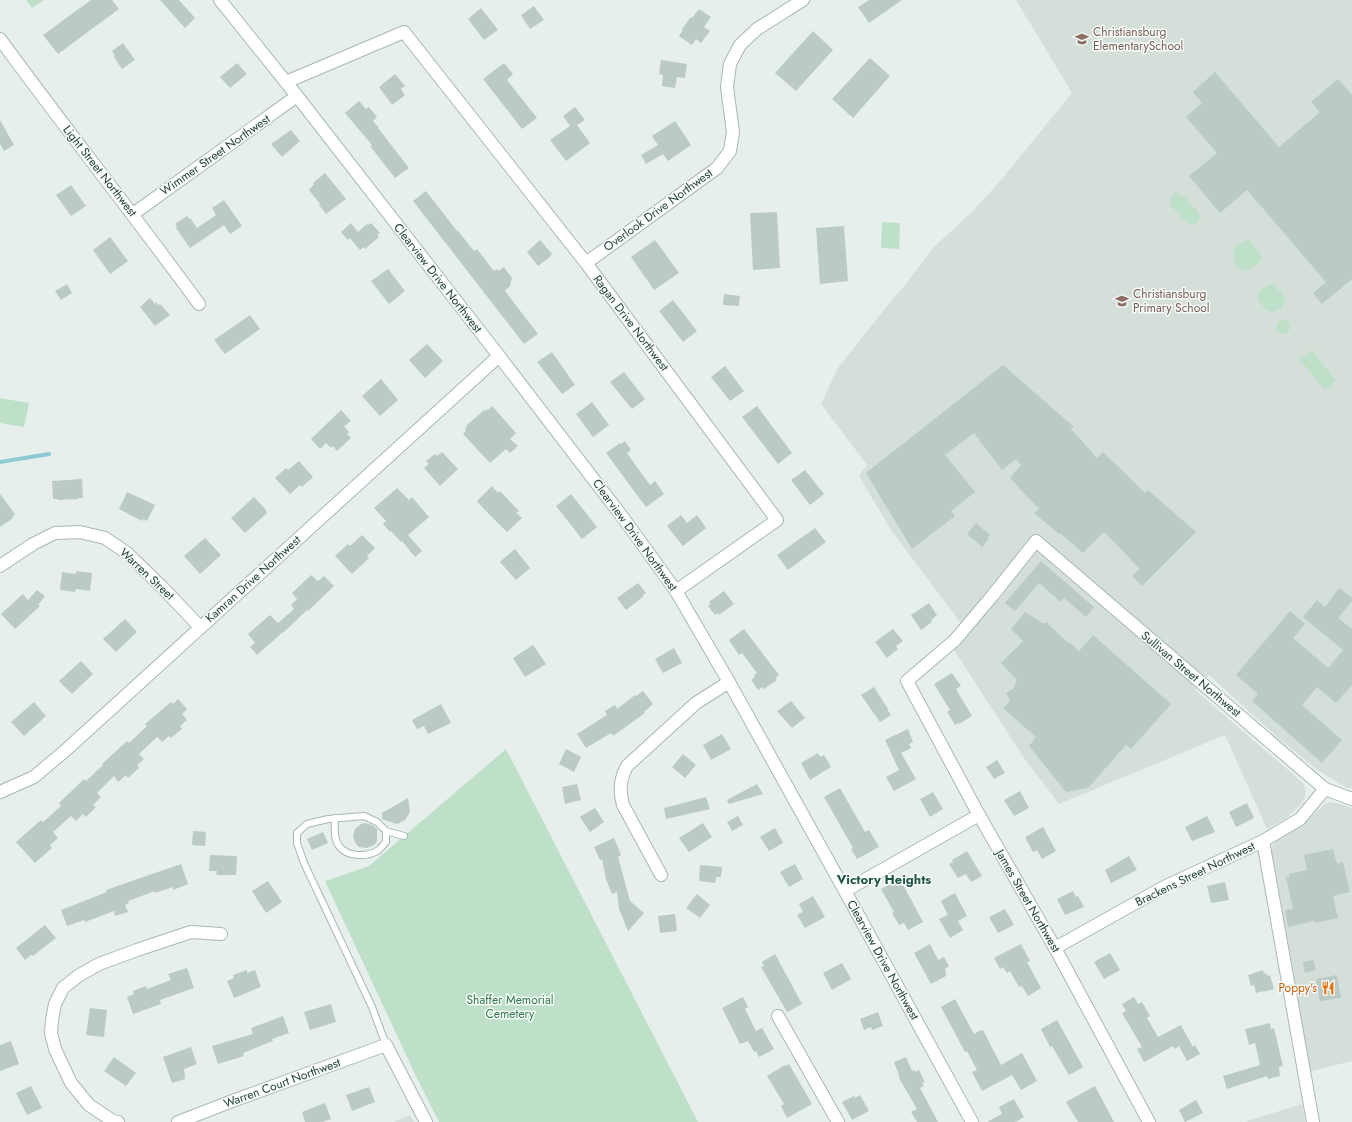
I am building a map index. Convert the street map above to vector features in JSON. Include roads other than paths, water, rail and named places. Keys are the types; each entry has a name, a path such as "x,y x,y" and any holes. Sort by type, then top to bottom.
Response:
{"street":[{"name":"Clearview Drive Northwest","path":"220,0 297,96 499,356 624,519 676,591 729,682 972,1122"},
{"name":"Overlook Drive Northwest","path":"586,262 717,168 730,151 733,132 727,88 730,64 740,45 757,29 804,0"},
{"name":"Ragan Drive Northwest","path":"286,82 404,32 586,262 777,520 676,591"},
{"name":"Light Street Northwest","path":"0,39 133,214 199,304"},
{"name":"Wimmer Street Northwest","path":"133,214 297,96"},
{"name":"Kamran Drive Northwest","path":"0,792 34,777 67,749 499,356"},
{"name":"Warren Street","path":"0,566 33,544 55,533 80,532 105,538 127,553 200,627"},
{"name":"James Street Northwest","path":"1036,541 955,640 906,680 979,815 1055,948 1150,1122"},
{"name":"Sullivan Street Northwest","path":"1036,541 1325,789 1352,799"},
{"path":"661,875 623,804 620,795 623,774 627,766 696,703 729,682"},
{"name":"Brackens Street Northwest","path":"1055,948 1164,887 1263,841 1300,818 1325,789"},
{"path":"845,891 979,815"},
{"path":"1263,841 1313,1122"},
{"path":"118,1122 113,1121 89,1105 71,1083 55,1049 51,1033 52,1020 55,1004 63,988 78,976 99,964 137,950 191,932 222,934"},
{"path":"778,1016 838,1122"},
{"path":"386,1045 426,1122"},
{"name":"Warren Court Northwest","path":"178,1122 386,1045"}],"lane":[{"path":"386,1045 372,1007 304,863 297,843 297,833 307,824 328,818 364,816 377,822 386,831 404,836"},
{"path":"335,818 334,833 339,846 349,854 363,856 377,850 386,842 386,831"}],"waterway":[{"path":"0,462 49,454"}],"place":[{"name":"Christiansburg ElementarySchool","path":"1082,39"},
{"name":"Christiansburg Primary School","path":"1122,301"},
{"name":"Poppy's","path":"1328,988"}],"district":[{"name":"Victory Heights","path":"884,879"}],"park label":[{"name":"Shaffer Memorial Cemetery","path":"510,1007"}]}
